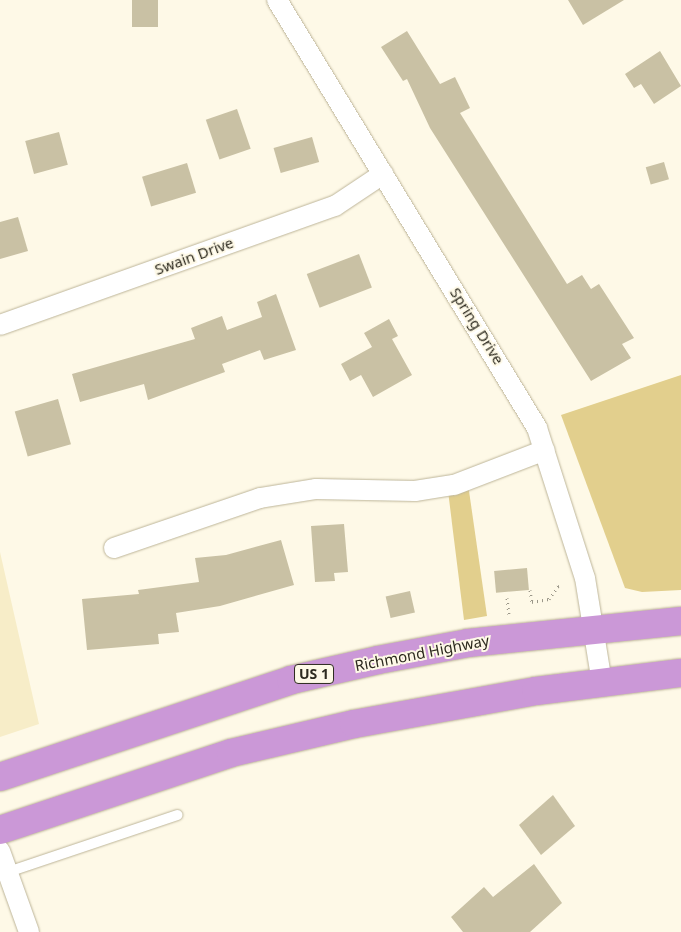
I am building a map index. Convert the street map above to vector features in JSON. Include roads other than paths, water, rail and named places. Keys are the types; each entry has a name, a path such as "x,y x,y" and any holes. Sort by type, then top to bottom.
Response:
{"highway":[{"name":"Richmond Highway","path":"0,776 291,680 468,643 595,627 681,621"},
{"path":"0,830 231,753 358,723 602,683 681,673"}],"street":[{"name":"Spring Drive","path":"277,0 515,388 545,450 585,578 595,627 602,683"},
{"name":"Swain Drive","path":"0,325 335,206 382,174"},
{"path":"114,548 269,496 316,489 405,491 454,485 545,450"},
{"path":"0,851 4,873 29,932"}],"lane":[{"path":"4,873 177,815"}]}
